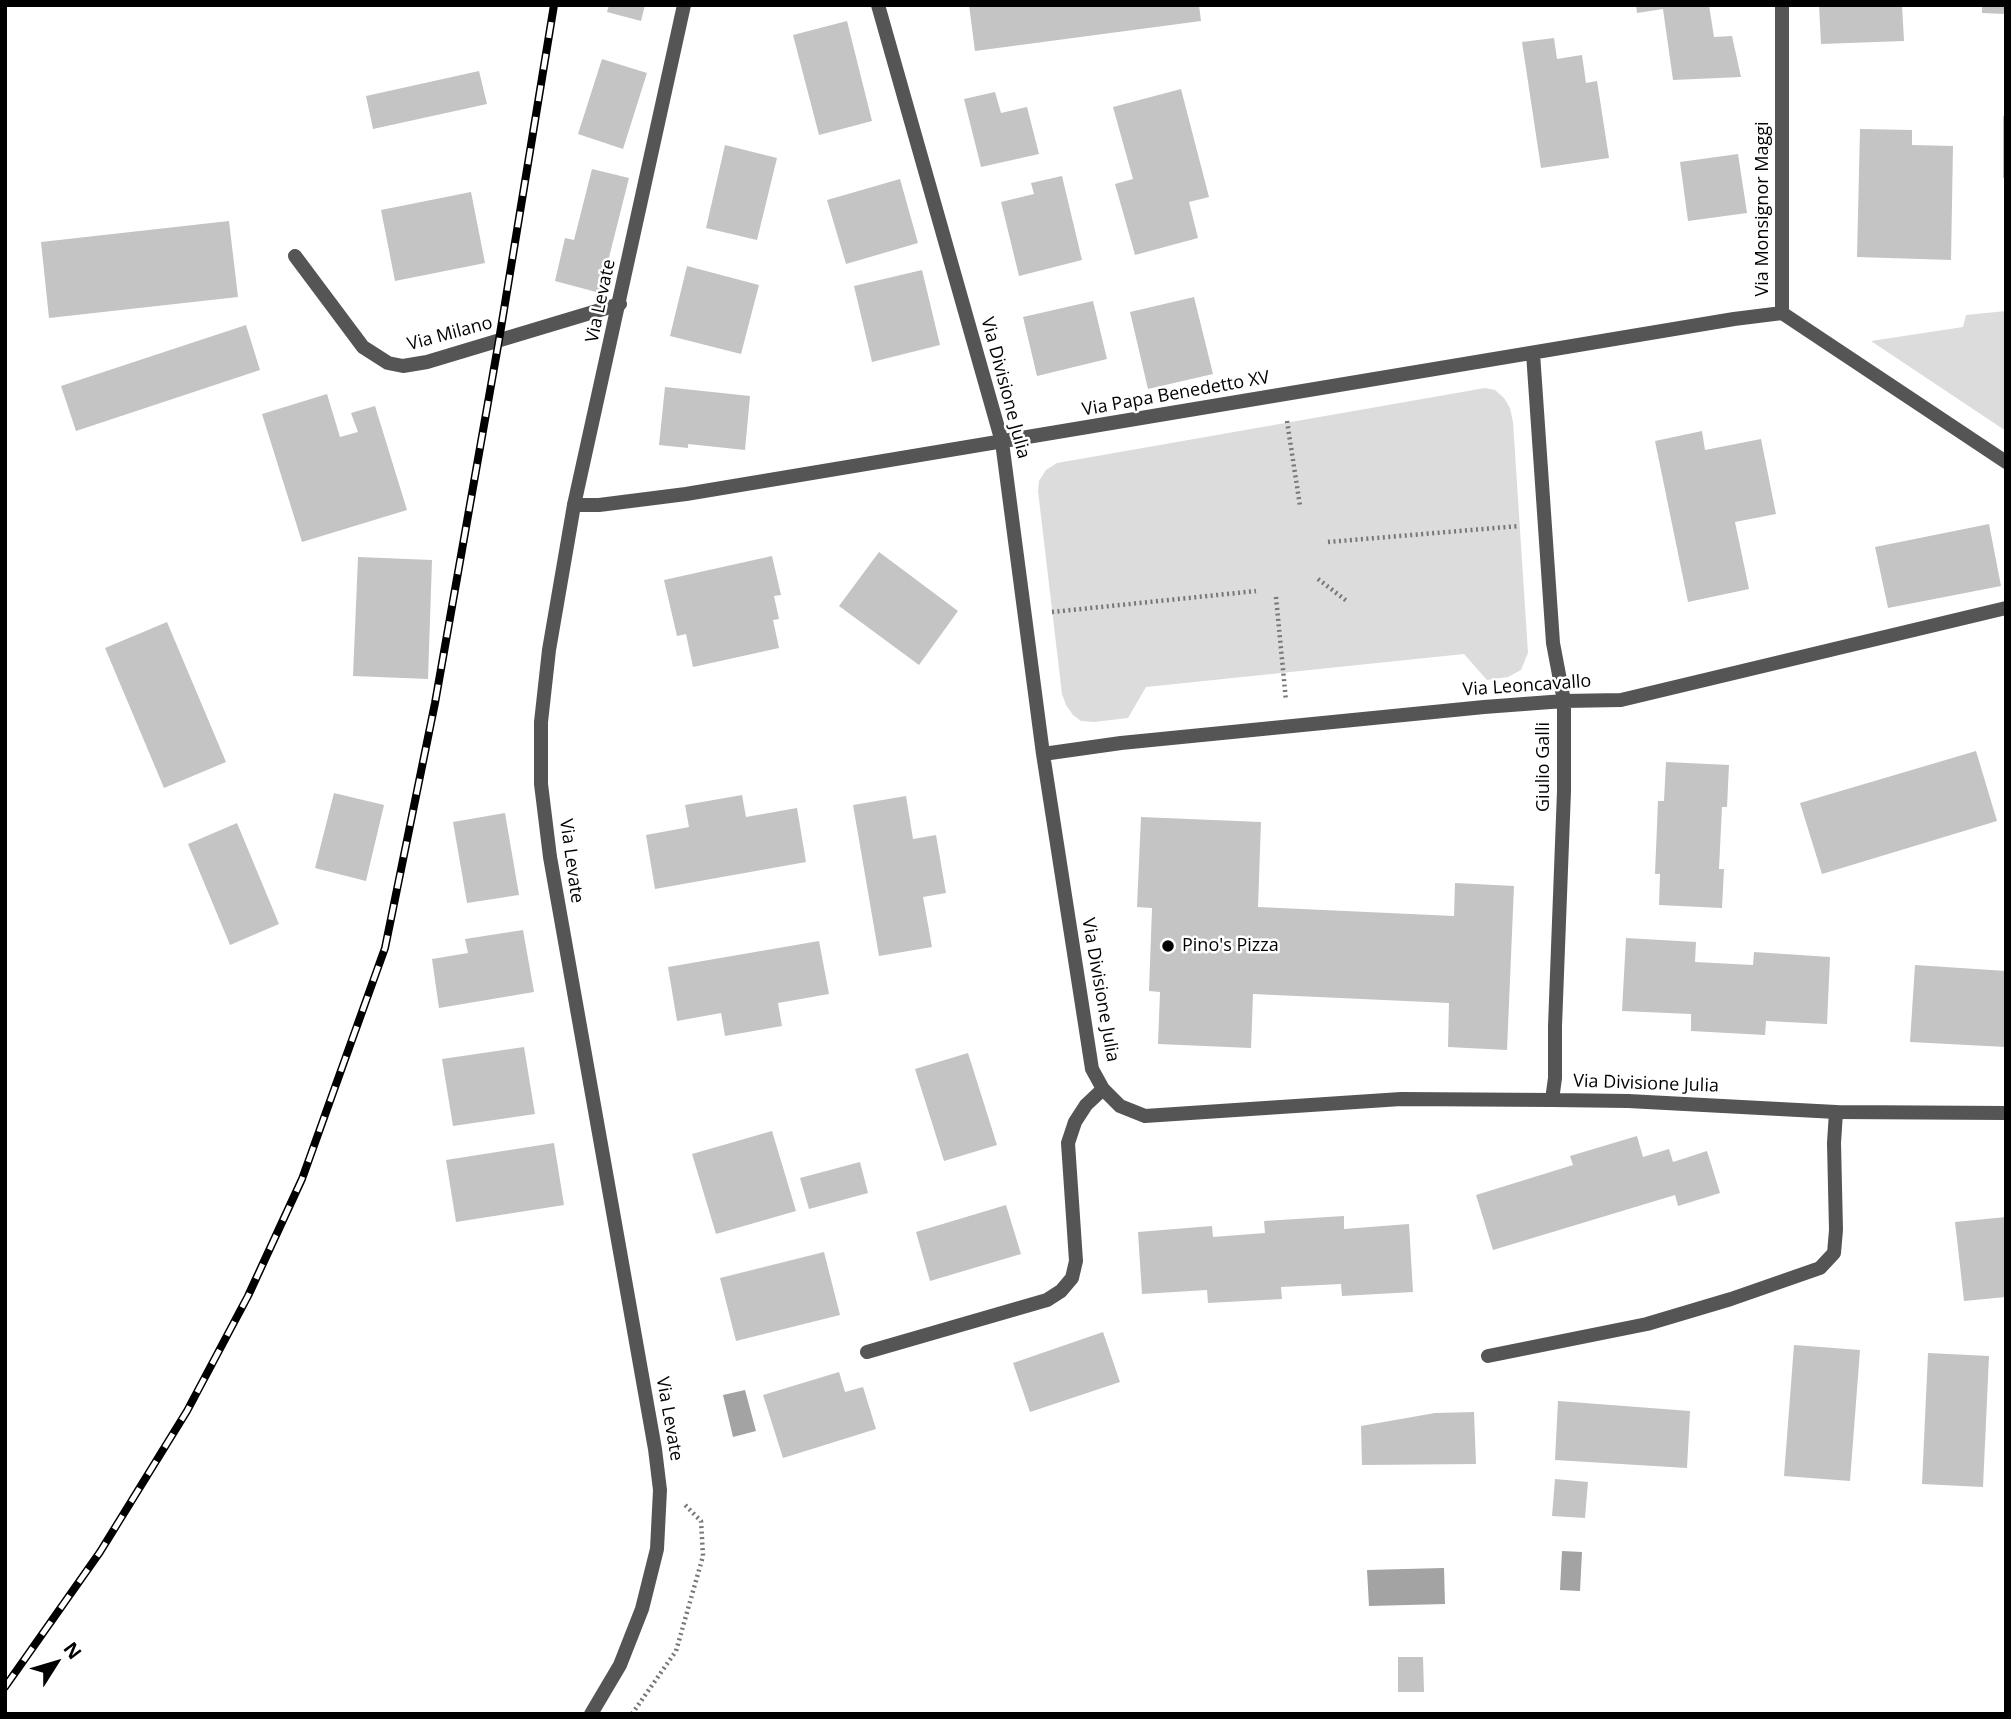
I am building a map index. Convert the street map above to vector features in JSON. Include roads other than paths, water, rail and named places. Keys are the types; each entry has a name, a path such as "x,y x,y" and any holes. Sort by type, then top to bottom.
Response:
{"street":[{"name":"Via Levate","path":"591,1714 611,1683 629,1647 649,1589 659,1531 659,1481 562,932 541,784 542,700 574,505 684,5"},
{"name":"Via Divisione Julia","path":"878,5 1002,442 1043,754 1093,1069 1103,1089 1120,1106 1144,1116 1401,1099 1628,1101 1836,1112 2006,1113"},
{"name":"Via Monsignor Maggi","path":"1782,5 1782,313 2006,462"},
{"name":"Via Milano","path":"295,256 363,346 388,363 403,366 427,362 620,304"},
{"name":"Via Papa Benedetto XV","path":"574,505 599,505 686,494 1782,313"},
{"name":"Giulio Galli","path":"1533,353 1553,643 1564,701 1564,791 1555,1078 1552,1100"},
{"name":"Via Leoncavallo","path":"1043,754 1121,743 1289,726 1564,701 1621,700 2006,608"},
{"path":"867,1352 1047,1300 1061,1292 1072,1278 1076,1261 1068,1143 1075,1122 1086,1105 1103,1089"},
{"path":"1488,1356 1647,1324 1820,1268 1834,1253 1836,1112"}],"railway":[{"path":"5,1687 100,1552 187,1411 248,1296 302,1179 385,948 435,703 554,5"}],"place":[{"name":"Pino's Pizza","path":"1168,946"}]}
